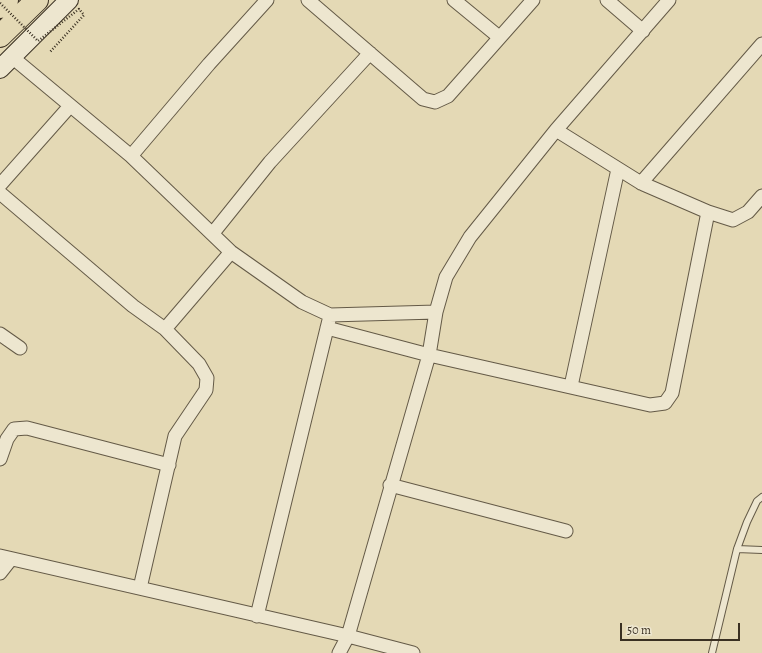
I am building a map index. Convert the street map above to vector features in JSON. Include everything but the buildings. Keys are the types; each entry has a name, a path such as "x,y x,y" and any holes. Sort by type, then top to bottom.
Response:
{"highway":[{"path":"0,7 7,0"},
{"path":"0,36 37,0"}],"street":[{"path":"69,0 6,63 70,106 131,156 213,233 231,252 302,302 330,315 436,312"},
{"path":"131,156 209,64 267,0"},
{"path":"308,0 423,99 435,102 448,96 533,0"},
{"path":"454,0 499,37"},
{"path":"607,0 643,31"},
{"path":"339,653 348,636 428,355 436,312 446,277 470,237 556,130 669,0"},
{"path":"640,183 762,44"},
{"path":"213,233 270,162 370,53"},
{"path":"0,185 70,106"},
{"path":"556,130 640,183 708,212 733,220 748,212 762,196"},
{"path":"571,386 618,169"},
{"path":"0,193 133,306 165,329 199,364 207,378 206,390 176,436 140,588"},
{"path":"327,328 428,355 650,405 665,403 672,393 708,212"},
{"path":"165,329 231,252"},
{"path":"257,616 330,315"},
{"path":"0,334 20,348"},
{"path":"0,459 7,439 14,429 27,428 169,465"},
{"path":"390,485 566,531"},
{"path":"0,572 5,558 348,636 413,653"}],"lane":[{"path":"712,653 737,549 757,501 762,497"},
{"path":"737,549 762,550"}],"path":[{"path":"0,3 38,42 79,9 84,15 50,52"}]}
